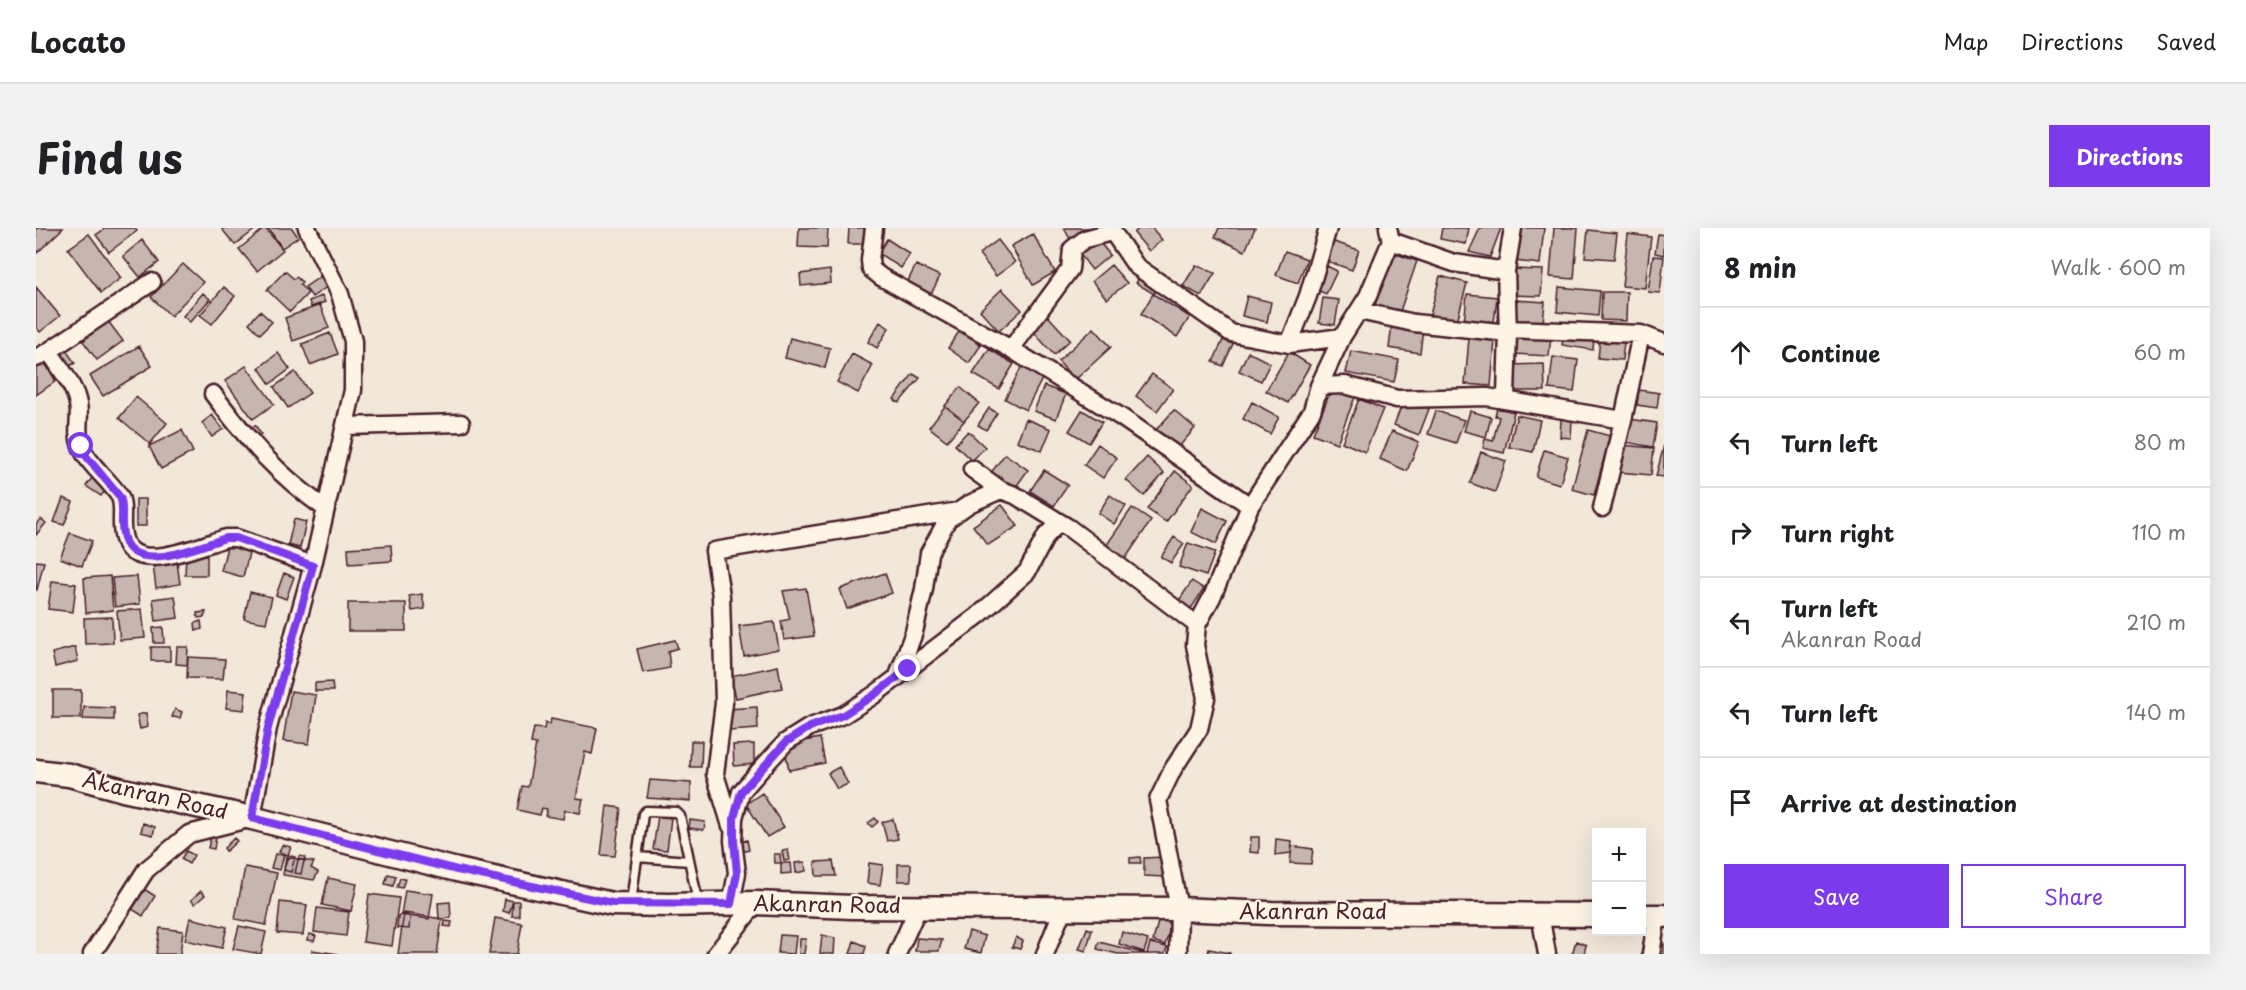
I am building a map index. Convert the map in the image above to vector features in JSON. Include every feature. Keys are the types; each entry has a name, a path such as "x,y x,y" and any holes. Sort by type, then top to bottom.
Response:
{"main road":[{"name":"Akanran Road","path":"36,771 69,776 252,818 457,870 612,903 1179,909 1268,913 1592,915"}],"street":[{"path":"92,954 146,870 189,834 252,818 268,728 313,566 354,390 353,340 340,294 307,228"},
{"path":"874,228 871,269 1011,349 1121,417 1250,506"},
{"path":"1289,344 1308,296 1328,228"},
{"path":"1503,399 1506,395 1506,272 1513,228"},
{"path":"1011,349 1070,269 1072,249 1085,239 1111,230 1136,266 1231,333 1289,344 1342,337"},
{"path":"1178,954 1179,909 1158,800 1173,769 1199,729 1206,698 1195,645 1197,625 1212,597 1250,506 1312,411 1319,387 1342,337 1368,296 1390,235 1454,263 1506,272"},
{"path":"152,282 43,354 76,396 79,406 78,436 81,446 86,456 120,497 123,505 120,518 124,540 129,549 138,556 164,556 226,538 236,538 313,566"},
{"path":"1359,311 1414,323 1507,331 1641,334 1664,343"},
{"path":"1602,508 1641,334"},
{"path":"1330,367 1345,385"},
{"path":"1319,387 1345,385 1397,399 1487,397 1623,420"},
{"path":"213,394 240,430 273,467 303,494 326,510"},
{"path":"345,426 461,423"},
{"path":"972,469 1001,490 1015,495 1059,522 1197,625"},
{"path":"898,676 914,632 924,589 929,553 948,519 969,504 1001,490"},
{"path":"734,835 715,774 724,703 722,596 714,551 959,511"},
{"path":"731,904 737,873 734,818 741,792 786,742 810,727 843,715 874,695 979,615 1027,572 1046,536 1059,522"},
{"path":"716,954 756,903"},
{"path":"897,954 919,906"},
{"path":"1045,954 1063,909"},
{"path":"1540,914 1547,954"},
{"path":"1651,954 1654,916"}],"lane":[{"path":"631,904 643,814 646,811 676,812 680,816 698,905"},
{"path":"638,857 689,861"}],"building":[{"path":"36,228 63,228 37,253"},
{"path":"106,228 134,228 137,231 109,252 96,235"},
{"path":"221,228 257,228 235,245"},
{"path":"265,228 283,250 257,271 239,249"},
{"path":"268,228 292,228 298,237 282,248"},
{"path":"799,228 828,228 827,248 798,247"},
{"path":"849,228 865,228 862,244 848,244"},
{"path":"1064,228 1089,228 1089,229 1070,239"},
{"path":"1139,228 1152,228 1162,240 1149,251 1134,233"},
{"path":"1219,228 1255,228 1245,251 1215,237"},
{"path":"1442,228 1469,228 1466,244 1440,239"},
{"path":"1480,228 1501,228 1490,257 1469,252"},
{"path":"1519,228 1544,228 1540,264 1515,261"},
{"path":"1554,228 1578,228 1574,279 1550,277"},
{"path":"1588,230 1617,233 1614,259 1585,257"},
{"path":"89,234 121,278 101,293 68,249"},
{"path":"1033,234 1055,272 1033,285 1011,246"},
{"path":"1628,234 1651,237 1645,288 1622,286"},
{"path":"1658,234 1664,235 1664,255 1655,253"},
{"path":"1096,238 1110,255 1092,270 1078,252"},
{"path":"887,239 910,254 901,268 878,253"},
{"path":"142,240 159,262 140,277 123,256"},
{"path":"998,240 1015,262 996,276 979,254"},
{"path":"1331,241 1359,250 1352,270 1324,260"},
{"path":"1285,251 1307,259 1298,283 1276,275"},
{"path":"1393,253 1417,261 1398,317 1374,308"},
{"path":"1653,256 1664,257 1660,293 1648,292"},
{"path":"183,264 203,282 171,316 151,297"},
{"path":"916,265 940,276 930,296 906,285"},
{"path":"1111,265 1127,283 1107,299 1092,281"},
{"path":"1196,265 1215,273 1201,296 1183,286"},
{"path":"1327,266 1337,271 1326,294 1315,289"},
{"path":"1513,269 1543,270 1541,296 1512,295"},
{"path":"830,270 831,283 801,286 800,274"},
{"path":"285,271 294,279 296,277 302,282 300,285 308,293 290,312 267,290"},
{"path":"1141,275 1159,285 1154,294 1136,283"},
{"path":"321,276 328,286 312,297 305,287"},
{"path":"1440,276 1467,283 1457,321 1430,315"},
{"path":"36,287 60,316 40,332 36,327"},
{"path":"224,287 235,296 212,324 200,315"},
{"path":"1559,287 1600,291 1598,316 1557,312"},
{"path":"1002,289 1022,310 999,331 980,310"},
{"path":"1602,292 1627,292 1626,321 1601,320"},
{"path":"203,293 210,299 190,322 183,316"},
{"path":"1153,294 1190,317 1177,337 1141,314"},
{"path":"1467,294 1497,297 1494,322 1490,321 1490,328 1464,325"},
{"path":"322,296 325,302 311,307 309,301"},
{"path":"1247,296 1271,302 1267,322 1242,316"},
{"path":"1323,298 1339,300 1335,325 1319,323"},
{"path":"1516,300 1545,302 1543,323 1514,320"},
{"path":"320,305 329,328 293,341 285,318"},
{"path":"260,311 272,322 260,334 249,323"},
{"path":"1047,315 1070,340 1054,355 1032,330"},
{"path":"108,321 123,341 97,360 83,341"},
{"path":"880,322 889,328 877,348 868,342"},
{"path":"1392,324 1423,328 1420,353 1389,348"},
{"path":"1094,328 1111,347 1075,380 1058,361"},
{"path":"960,330 981,345 969,363 948,348"},
{"path":"1516,332 1551,334 1549,356 1514,354"},
{"path":"330,333 338,354 310,365 302,344"},
{"path":"1564,334 1594,338 1593,350 1562,345"},
{"path":"790,338 830,348 825,368 785,358"},
{"path":"1469,338 1495,340 1491,386 1465,384"},
{"path":"1600,339 1624,342 1622,360 1598,358"},
{"path":"1223,340 1233,344 1223,366 1213,362"},
{"path":"63,346 75,363 67,368 55,351"},
{"path":"139,346 152,366 103,396 90,376"},
{"path":"989,349 1014,364 999,389 973,374"},
{"path":"1351,351 1399,360 1394,382 1346,373"},
{"path":"1248,352 1270,363 1261,381 1239,371"},
{"path":"1289,352 1310,365 1288,403 1266,391"},
{"path":"278,353 290,369 270,384 259,368"},
{"path":"852,354 873,365 858,393 837,382"},
{"path":"1553,357 1578,360 1574,392 1549,389"},
{"path":"43,360 56,381 36,395 36,365"},
{"path":"1023,364 1044,375 1026,410 1005,399"},
{"path":"1544,364 1545,391 1511,391 1511,365"},
{"path":"246,366 274,404 253,419 225,381"},
{"path":"295,372 310,393 288,408 274,387"},
{"path":"913,374 920,378 899,403 894,399"},
{"path":"1152,374 1173,389 1157,411 1136,396"},
{"path":"1044,386 1066,394 1056,419 1034,411"},
{"path":"960,387 979,403 964,421 945,406"},
{"path":"1332,388 1355,397 1337,443 1313,434"},
{"path":"1639,390 1659,393 1657,408 1637,405"},
{"path":"136,397 167,423 150,444 119,418"},
{"path":"1359,399 1383,409 1365,452 1342,442"},
{"path":"1404,399 1429,409 1419,435 1394,425"},
{"path":"1252,402 1279,417 1270,434 1243,419"},
{"path":"945,406 964,421 947,441 929,427"},
{"path":"1497,407 1514,412 1504,453 1483,448 1485,439 1493,441 1499,417 1495,416"},
{"path":"989,408 997,413 986,430 978,425"},
{"path":"1082,410 1102,422 1089,443 1069,431"},
{"path":"1174,410 1195,428 1177,449 1156,430"},
{"path":"1436,411 1464,420 1456,443 1428,434"},
{"path":"1470,411 1491,417 1486,437 1464,431"},
{"path":"212,415 223,429 212,437 202,423"},
{"path":"1517,415 1540,420 1533,452 1509,447"},
{"path":"1026,419 1051,429 1042,451 1017,441"},
{"path":"1561,419 1572,419 1571,438 1560,437"},
{"path":"1629,419 1657,423 1653,447 1625,442"},
{"path":"255,425 261,434 253,439 248,430"},
{"path":"182,430 193,452 161,469 149,446"},
{"path":"1588,430 1610,436 1594,495 1572,489"},
{"path":"968,431 985,447 972,461 955,445"},
{"path":"1392,431 1419,442 1407,471 1380,459"},
{"path":"1098,444 1117,458 1103,478 1084,465"},
{"path":"1621,445 1654,448 1651,475 1618,472"},
{"path":"1664,445 1664,477 1656,476"},
{"path":"1544,450 1568,457 1560,484 1536,477"},
{"path":"1481,452 1506,461 1495,492 1470,483"},
{"path":"1005,454 1028,470 1013,491 990,474"},
{"path":"1147,457 1164,473 1144,496 1126,480"},
{"path":"1044,470 1068,485 1054,506 1030,491"},
{"path":"1175,471 1193,485 1166,522 1147,509"},
{"path":"92,478 107,488 101,496 86,486"},
{"path":"1110,495 1126,506 1114,524 1098,513"},
{"path":"63,498 73,502 64,525 54,522"},
{"path":"136,499 146,499 146,526 136,526"},
{"path":"1002,505 1018,526 988,545 973,526"},
{"path":"1132,508 1151,521 1125,559 1106,546"},
{"path":"1202,508 1227,521 1216,544 1191,532"},
{"path":"41,519 46,523 36,535 36,524"},
{"path":"294,519 306,522 300,548 288,545"},
{"path":"70,533 92,541 82,566 60,558"},
{"path":"1174,537 1184,544 1171,563 1161,557"},
{"path":"228,543 250,549 243,577 221,571"},
{"path":"1188,543 1215,552 1206,576 1179,567"},
{"path":"391,545 392,561 349,564 348,548"},
{"path":"186,555 207,555 207,575 185,575"},
{"path":"36,561 44,562 37,590 36,590"},
{"path":"177,562 180,584 156,588 153,565"},
{"path":"284,573 294,577 286,599 276,595"},
{"path":"885,573 892,593 847,609 840,589"},
{"path":"110,576 113,610 86,613 84,578"},
{"path":"137,576 140,604 115,607 112,578"},
{"path":"52,581 76,584 73,612 48,609"},
{"path":"1192,581 1204,589 1190,610 1178,602"},
{"path":"806,588 814,636 784,640 781,621 790,619 783,591"},
{"path":"250,592 272,597 266,623 244,619"},
{"path":"422,594 425,609 412,611 409,596"},
{"path":"175,596 178,618 156,621 153,599"},
{"path":"348,603 406,603 406,631 348,631"},
{"path":"142,609 145,638 120,640 117,611"},
{"path":"206,612 204,617 198,618 197,613"},
{"path":"112,617 113,643 85,644 84,618"},
{"path":"201,621 202,629 196,631 195,623"},
{"path":"774,622 779,649 744,656 739,626"},
{"path":"163,627 164,643 154,643 153,628"},
{"path":"675,640 678,648 668,651 670,668 643,673 637,649"},
{"path":"75,647 78,661 55,667 52,653"},
{"path":"151,647 170,647 170,661 151,661"},
{"path":"177,647 188,647 187,665 176,664"},
{"path":"188,657 225,659 223,679 187,678"},
{"path":"778,666 782,688 736,698 731,676"},
{"path":"332,682 333,691 315,691 315,683"},
{"path":"53,690 81,690 81,718 53,718"},
{"path":"228,690 246,692 244,710 226,708"},
{"path":"291,691 316,695 309,744 283,741"},
{"path":"84,707 114,708 114,720 83,719"},
{"path":"757,707 758,729 729,731 728,709"},
{"path":"175,709 182,712 180,718 172,717"},
{"path":"146,713 148,727 140,729 137,715"},
{"path":"551,719 597,728 592,754 585,752 576,798 583,799 580,813 565,810 563,819 545,816 547,809 542,808 540,815 517,810 522,786 528,787 536,744 531,743 534,728 544,729 545,723 550,725"},
{"path":"820,738 825,763 789,770 784,745"},
{"path":"691,741 702,741 701,767 690,767"},
{"path":"754,744 754,764 734,766 733,745"},
{"path":"839,767 848,784 837,789 828,773"},
{"path":"650,780 691,783 691,801 647,798"},
{"path":"762,793 784,827 767,837 746,804"},
{"path":"607,806 621,808 615,856 601,855"},
{"path":"658,816 671,818 667,850 653,849"},
{"path":"875,818 878,822 872,827 868,823"},
{"path":"893,819 898,839 887,841 882,822"},
{"path":"690,820 705,822 704,830 689,828"},
{"path":"143,823 155,827 153,835 141,832"},
{"path":"211,836 216,837 214,849 208,848"},
{"path":"1251,837 1259,837 1259,853 1250,852"},
{"path":"234,838 237,841 226,851 224,848"},
{"path":"1276,839 1292,841 1291,853 1275,855"},
{"path":"747,840 749,850 742,852 739,843"},
{"path":"282,845 291,847 288,855 279,852"},
{"path":"1292,846 1313,849 1311,864 1290,863"},
{"path":"788,850 790,860 784,861 782,851"},
{"path":"186,851 194,855 189,864 181,859"},
{"path":"275,854 284,855 280,870 271,868"},
{"path":"774,854 780,854 781,863 775,863"},
{"path":"288,855 295,857 291,872 284,870"},
{"path":"299,856 305,857 301,874 295,873"},
{"path":"286,857 314,862 311,868 318,872 314,880 283,875"},
{"path":"1140,857 1141,863 1130,863 1130,858"},
{"path":"1165,857 1164,877 1144,876 1144,858"},
{"path":"833,861 836,876 816,876 815,862"},
{"path":"805,862 806,871 796,873 795,863"},
{"path":"781,863 791,863 792,873 781,874"},
{"path":"869,863 883,865 880,885 867,883"},
{"path":"898,864 911,864 911,881 898,881"},
{"path":"245,867 277,873 266,925 235,919"},
{"path":"388,874 396,876 393,886 385,884"},
{"path":"328,878 357,884 351,911 322,905"},
{"path":"400,878 405,879 402,888 397,887"},
{"path":"144,889 155,896 143,916 132,909"},
{"path":"405,890 433,894 429,919 401,915"},
{"path":"201,891 205,895 195,904 191,900"},
{"path":"369,894 399,898 392,946 363,942"},
{"path":"505,899 513,901 509,913 503,911"},
{"path":"513,901 519,901 519,916 512,916"},
{"path":"280,902 307,905 303,935 277,933"},
{"path":"450,902 451,918 439,919 438,903"},
{"path":"317,908 349,912 346,936 314,932"},
{"path":"404,913 410,917 409,929 397,928 398,916"},
{"path":"404,913 442,919 437,954 398,954"},
{"path":"190,918 227,927 222,948 185,940"},
{"path":"495,918 522,923 517,954 489,954"},
{"path":"1159,918 1172,921 1165,945 1153,941"},
{"path":"445,921 452,922 451,927 444,926"},
{"path":"239,926 266,932 261,954 233,949"},
{"path":"160,928 183,931 180,954 156,954"},
{"path":"1087,928 1092,930 1086,951 1079,949"},
{"path":"969,931 985,936 981,953 964,949"},
{"path":"1122,932 1148,940 1144,952 1119,944"},
{"path":"310,934 316,936 314,941 307,940"},
{"path":"780,935 796,936 794,954 778,953"},
{"path":"822,935 835,938 834,954 820,954"},
{"path":"1016,937 1023,941 1020,949 1012,947"},
{"path":"917,938 942,940 939,951 915,951"},
{"path":"800,939 806,939 804,954 799,954"},
{"path":"854,941 866,946 864,954 850,954"},
{"path":"1576,941 1586,945 1584,954 1572,954"},
{"path":"1099,942 1147,954 1118,954 1097,949"},
{"path":"1150,943 1167,947 1165,954 1147,954"},
{"path":"1661,944 1664,944 1664,954 1660,954"},
{"path":"1209,949 1230,953 1230,954 1208,954"},
{"path":"312,950 338,954 312,954"}],"route":[{"path":"81,446 86,456 120,497 123,505 120,518 124,540 129,549 138,556 164,556 226,538 236,538 313,566 268,728 252,818 457,870 612,903 731,904 737,873 734,818 741,792 786,742 810,727 843,715 908,669"}]}
